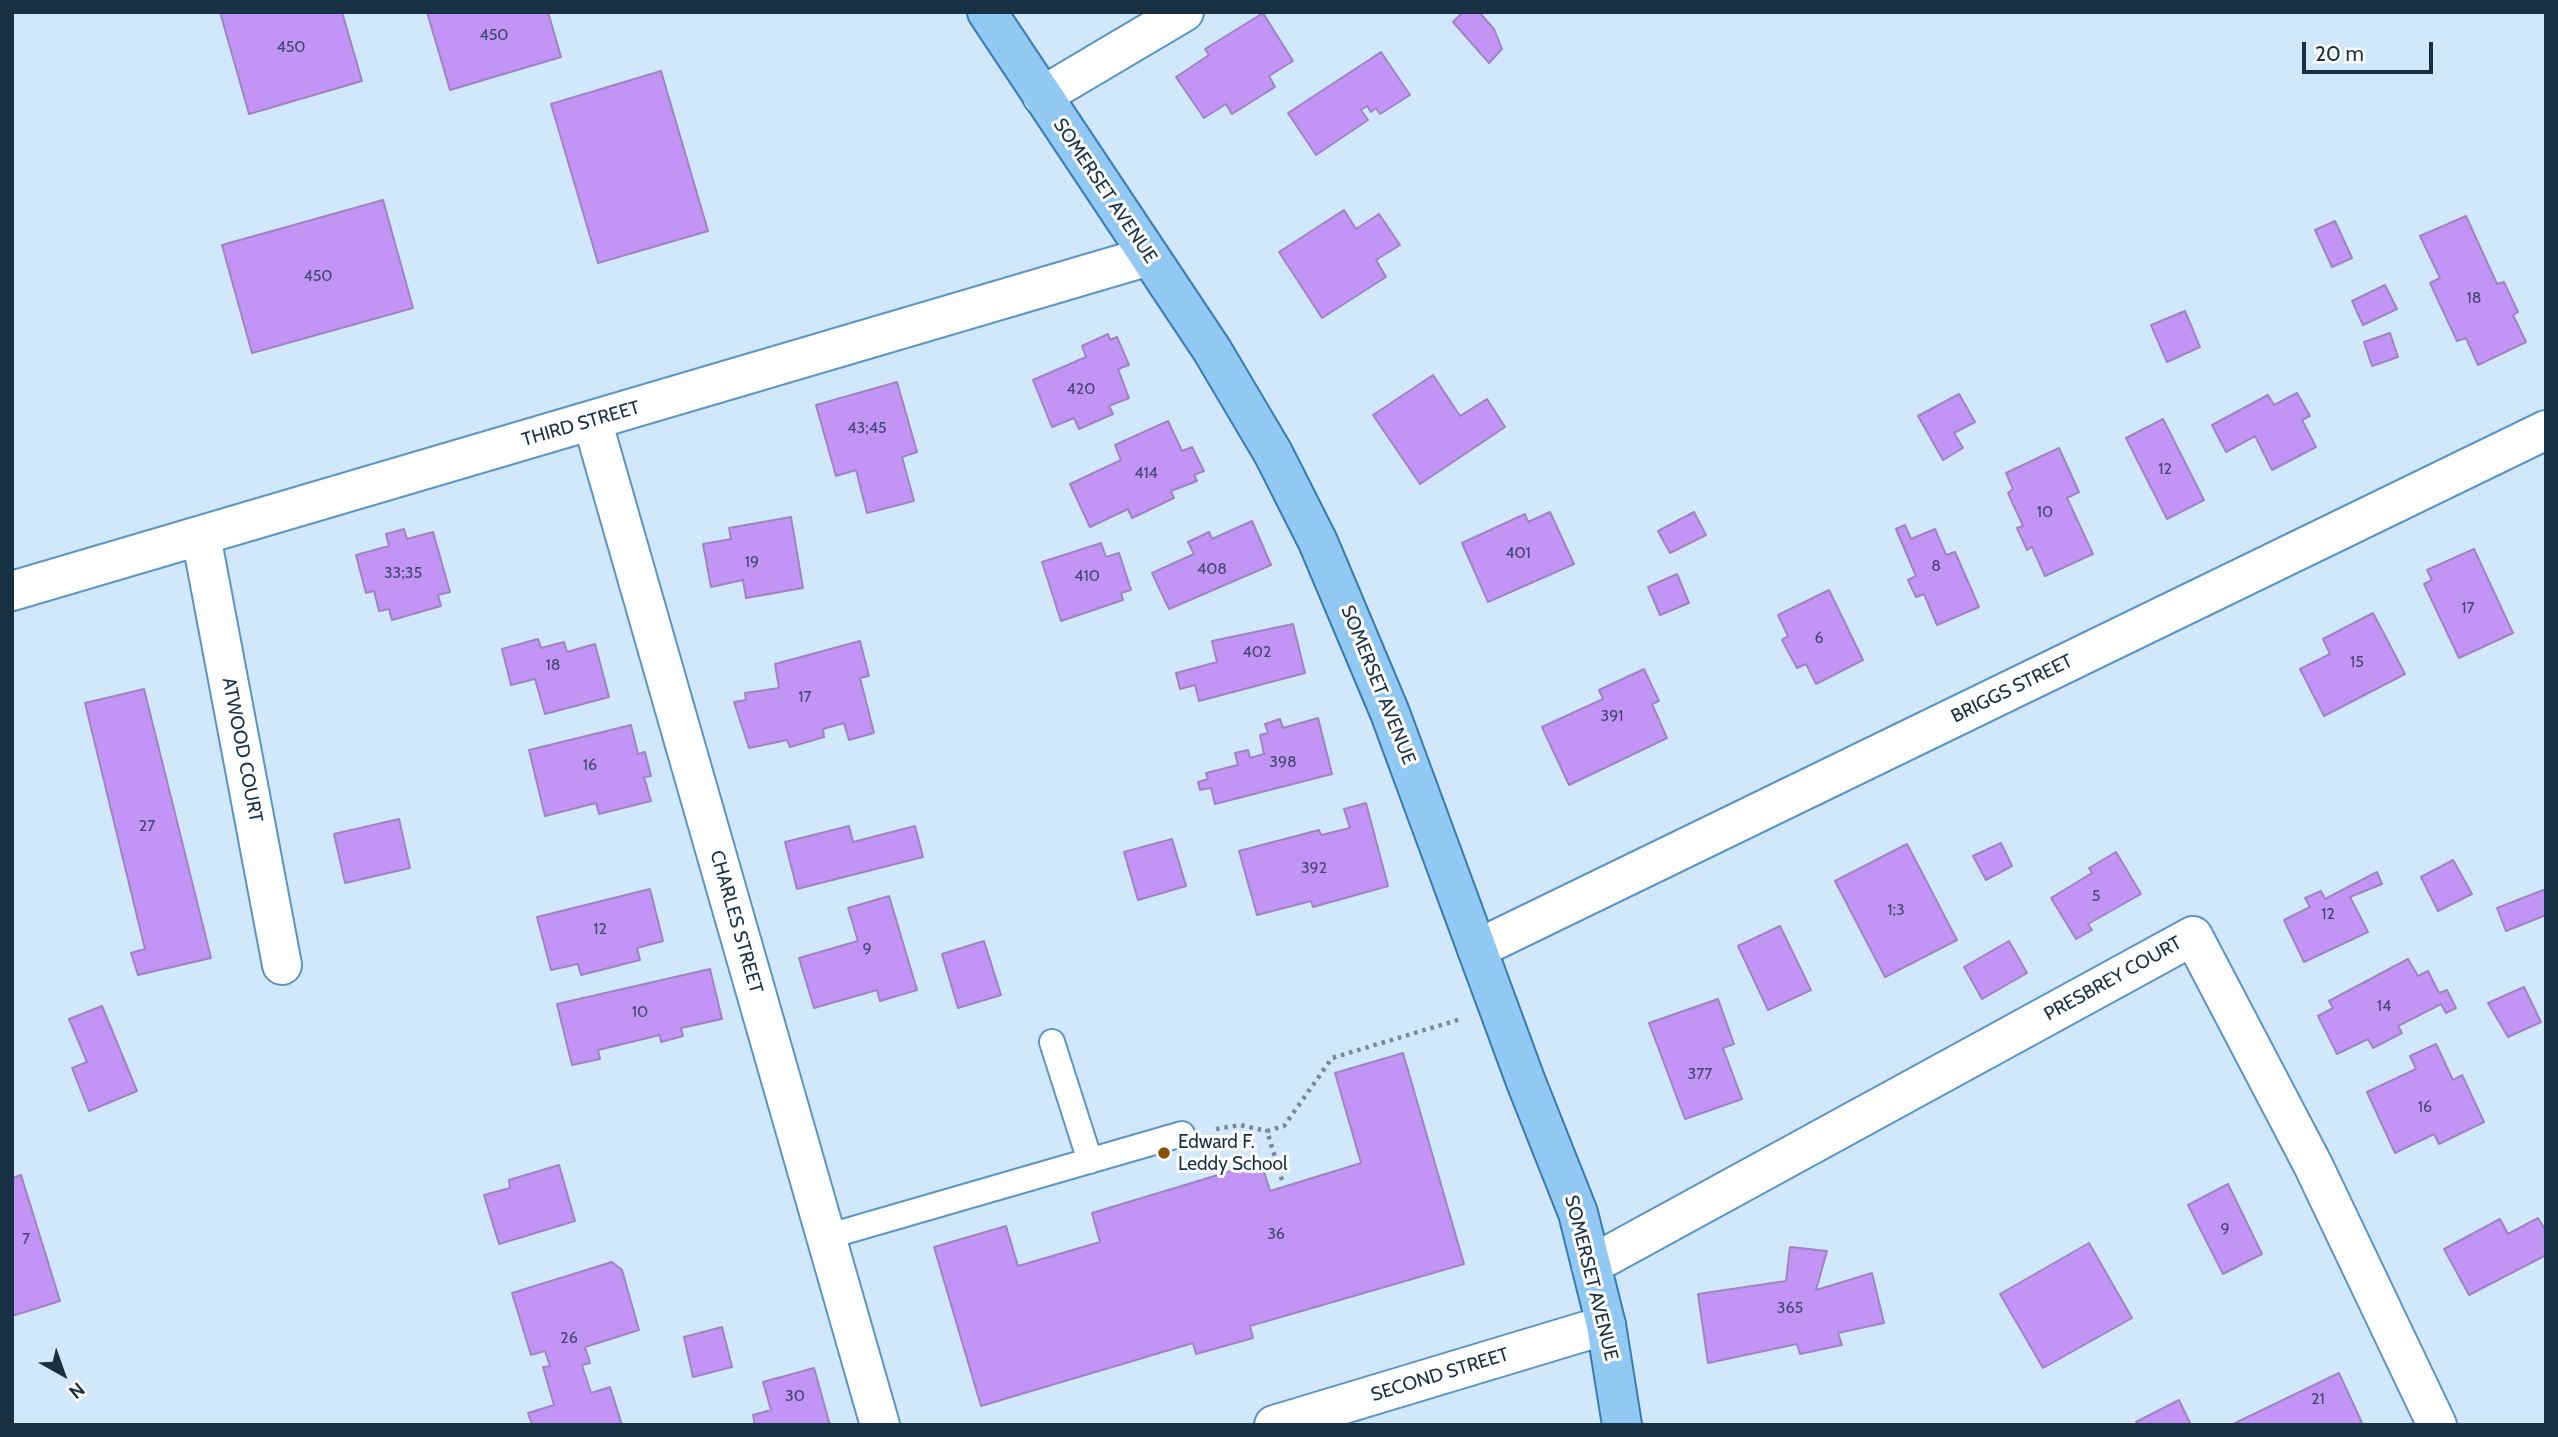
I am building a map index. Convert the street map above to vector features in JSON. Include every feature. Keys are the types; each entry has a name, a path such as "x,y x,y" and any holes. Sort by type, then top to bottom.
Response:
{"main road":[{"name":"SOMERSET AVENUE","path":"987,12 1249,411 1318,542 1395,726 1578,1213 1606,1325 1622,1425"}],"street":[{"path":"1042,96 1184,12"},
{"name":"THIRD STREET","path":"12,591 1149,256"},
{"name":"CHARLES STREET","path":"592,420 880,1425"},
{"name":"BRIGGS STREET","path":"1477,949 2546,430"},
{"name":"ATWOOD COURT","path":"201,536 282,965"},
{"name":"PRESBREY COURT","path":"1591,1265 2193,936 2307,1153 2437,1425"},
{"name":"SECOND STREET","path":"1273,1425 1606,1325"}],"lane":[{"path":"1052,1042 1090,1161"},
{"path":"826,1237 1182,1134"}],"path":[{"path":"1182,1134 1240,1125 1267,1131 1284,1126 1332,1058 1465,1017"},
{"path":"1267,1131 1282,1180"}],"building":[{"path":"220,12 342,12 362,81 249,114"},
{"path":"427,12 548,12 561,57 450,90"},
{"path":"1463,12 1479,12 1494,29 1502,49 1489,63 1453,22"},
{"path":"1263,13 1293,61 1269,76 1275,87 1232,114 1226,104 1204,118 1176,77 1209,55 1205,49"},
{"path":"1381,52 1410,95 1380,114 1376,108 1371,112 1367,106 1361,110 1368,120 1316,155 1288,113"},
{"path":"661,71 708,231 598,263 551,104"},
{"path":"383,200 413,308 252,353 222,245"},
{"path":"1344,210 1356,229 1379,214 1400,245 1376,260 1386,277 1322,318 1279,252"},
{"path":"2466,216 2497,284 2504,282 2518,312 2513,315 2526,342 2478,365 2466,338 2457,341 2430,283 2440,278 2420,236"},
{"path":"2335,221 2352,258 2332,267 2315,230"},
{"path":"2385,285 2397,309 2363,325 2352,301"},
{"path":"2185,311 2200,347 2167,362 2151,325"},
{"path":"2390,333 2398,357 2372,366 2364,342"},
{"path":"1108,334 1110,340 1117,337 1129,365 1118,369 1129,398 1109,406 1113,414 1079,429 1074,418 1052,427 1033,380 1086,357 1082,346"},
{"path":"1433,375 1460,416 1487,399 1505,427 1420,484 1373,415"},
{"path":"897,382 917,452 902,457 914,501 867,513 856,470 836,476 816,405"},
{"path":"2297,393 2310,416 2302,420 2316,447 2272,470 2255,436 2226,452 2212,425 2268,395 2274,405"},
{"path":"1959,394 1975,422 1954,433 1963,448 1943,460 1918,416"},
{"path":"2163,419 2204,500 2167,519 2126,438"},
{"path":"1168,421 1182,451 1192,447 1204,471 1194,475 1197,481 1171,491 1174,498 1132,518 1128,509 1090,527 1070,484 1121,460 1115,445"},
{"path":"2059,448 2079,492 2067,498 2093,554 2045,576 2032,547 2027,550 2017,528 2023,526 2008,493 2013,489 2006,473"},
{"path":"1550,512 1574,564 1488,602 1462,543 1525,514 1528,522"},
{"path":"1694,512 1706,535 1670,553 1658,531"},
{"path":"791,517 803,588 746,598 743,580 711,587 703,544 731,539 729,528"},
{"path":"1252,521 1271,565 1169,609 1152,573 1194,554 1188,542 1209,532 1212,539"},
{"path":"1905,525 1911,539 1935,529 1946,555 1955,552 1979,607 1937,625 1924,594 1916,597 1908,580 1916,576 1896,529"},
{"path":"404,529 407,539 433,532 450,592 438,595 441,606 392,620 389,609 379,611 374,591 366,593 356,555 389,546 386,534"},
{"path":"1101,543 1106,557 1119,553 1131,590 1121,593 1123,600 1061,621 1042,562"},
{"path":"2474,549 2513,633 2459,658 2424,584 2432,580 2427,570"},
{"path":"1677,574 1689,603 1660,615 1648,587"},
{"path":"1829,590 1863,660 1816,684 1806,664 1797,668 1782,640 1788,636 1778,615"},
{"path":"2373,613 2405,674 2324,716 2300,669 2330,654 2323,639"},
{"path":"1293,624 1305,673 1199,701 1195,685 1180,689 1176,673 1217,662 1212,641"},
{"path":"538,639 541,648 564,642 567,652 595,644 609,697 545,714 535,679 511,685 502,649"},
{"path":"860,641 869,676 860,678 874,733 849,740 844,723 823,729 824,737 790,747 787,740 749,748 734,702 746,700 745,693 779,688 775,664"},
{"path":"1644,669 1659,701 1652,704 1667,738 1569,785 1542,727 1603,699 1599,690"},
{"path":"144,689 211,958 138,975 131,953 145,949 85,703"},
{"path":"1318,718 1332,774 1215,804 1211,788 1200,790 1198,782 1208,779 1206,773 1238,765 1235,753 1248,750 1250,758 1264,754 1260,735 1268,733 1265,724 1280,719 1283,728"},
{"path":"631,725 638,754 645,752 651,776 644,777 651,801 599,814 596,803 545,816 529,750"},
{"path":"1366,803 1388,886 1313,907 1311,901 1257,915 1239,851 1319,830 1321,835 1350,828 1344,809"},
{"path":"399,819 410,868 345,883 334,834"},
{"path":"849,826 853,842 915,826 923,857 797,889 785,842"},
{"path":"1172,839 1186,886 1138,900 1124,852"},
{"path":"2001,843 2012,866 1986,880 1973,856"},
{"path":"1907,844 1957,940 1885,977 1835,881"},
{"path":"2116,852 2141,894 2088,924 2092,930 2076,939 2051,898 2092,873 2089,868"},
{"path":"2453,860 2472,894 2438,911 2421,877"},
{"path":"2377,872 2382,884 2350,897 2368,932 2304,962 2284,920 2310,907 2305,898 2321,891 2325,899"},
{"path":"650,889 663,941 637,948 640,960 581,975 578,964 551,970 537,917"},
{"path":"2546,889 2546,915 2506,931 2497,908"},
{"path":"889,896 917,990 880,1001 877,990 814,1008 799,958 858,941 848,908"},
{"path":"1780,926 1811,990 1768,1010 1738,946"},
{"path":"984,941 1001,995 958,1008 942,954"},
{"path":"2009,941 2027,973 1982,999 1964,967"},
{"path":"2408,959 2418,976 2428,971 2439,993 2447,990 2456,1008 2446,1013 2441,1004 2398,1026 2402,1033 2373,1048 2368,1039 2337,1054 2318,1016 2333,1008 2329,1001"},
{"path":"710,969 722,1019 681,1028 683,1036 661,1042 660,1035 598,1050 600,1059 572,1065 557,1004"},
{"path":"2524,987 2541,1022 2508,1037 2488,1003"},
{"path":"1718,999 1734,1044 1723,1048 1742,1099 1685,1119 1649,1023"},
{"path":"102,1006 137,1091 89,1111 72,1068 87,1062 69,1019"},
{"path":"2436,1044 2453,1080 2462,1075 2484,1122 2439,1144 2434,1134 2395,1153 2367,1092 2416,1069 2410,1056"},
{"path":"1403,1053 1464,1264 1250,1326 1253,1338 1196,1354 1193,1343 981,1406 934,1247 1006,1226 1018,1266 1100,1242 1092,1213 1261,1162 1270,1191 1361,1163 1335,1073"},
{"path":"559,1165 575,1221 499,1244 484,1195 510,1188 509,1180"},
{"path":"21,1175 60,1301 12,1316 12,1178"},
{"path":"2228,1184 2262,1254 2223,1274 2188,1205"},
{"path":"2538,1218 2546,1231 2546,1255 2469,1295 2444,1249 2500,1219 2508,1234"},
{"path":"2089,1243 2132,1318 2043,1368 2000,1294"},
{"path":"1790,1247 1827,1251 1816,1290 1872,1273 1884,1323 1838,1333 1842,1345 1800,1354 1797,1344 1708,1363 1698,1294 1786,1281"},
{"path":"612,1262 622,1270 639,1330 585,1347 590,1363 582,1365 591,1393 610,1387 622,1425 532,1425 528,1413 554,1405 543,1367 550,1366 545,1351 531,1355 512,1293"},
{"path":"722,1327 732,1367 693,1377 684,1337"},
{"path":"814,1368 830,1425 755,1425 753,1415 771,1410 763,1382"},
{"path":"2339,1373 2363,1425 2231,1425"},
{"path":"2179,1400 2191,1425 2138,1425 2136,1422"}],"place":[{"name":"Edward F. Leddy School","path":"1164,1153"}]}
